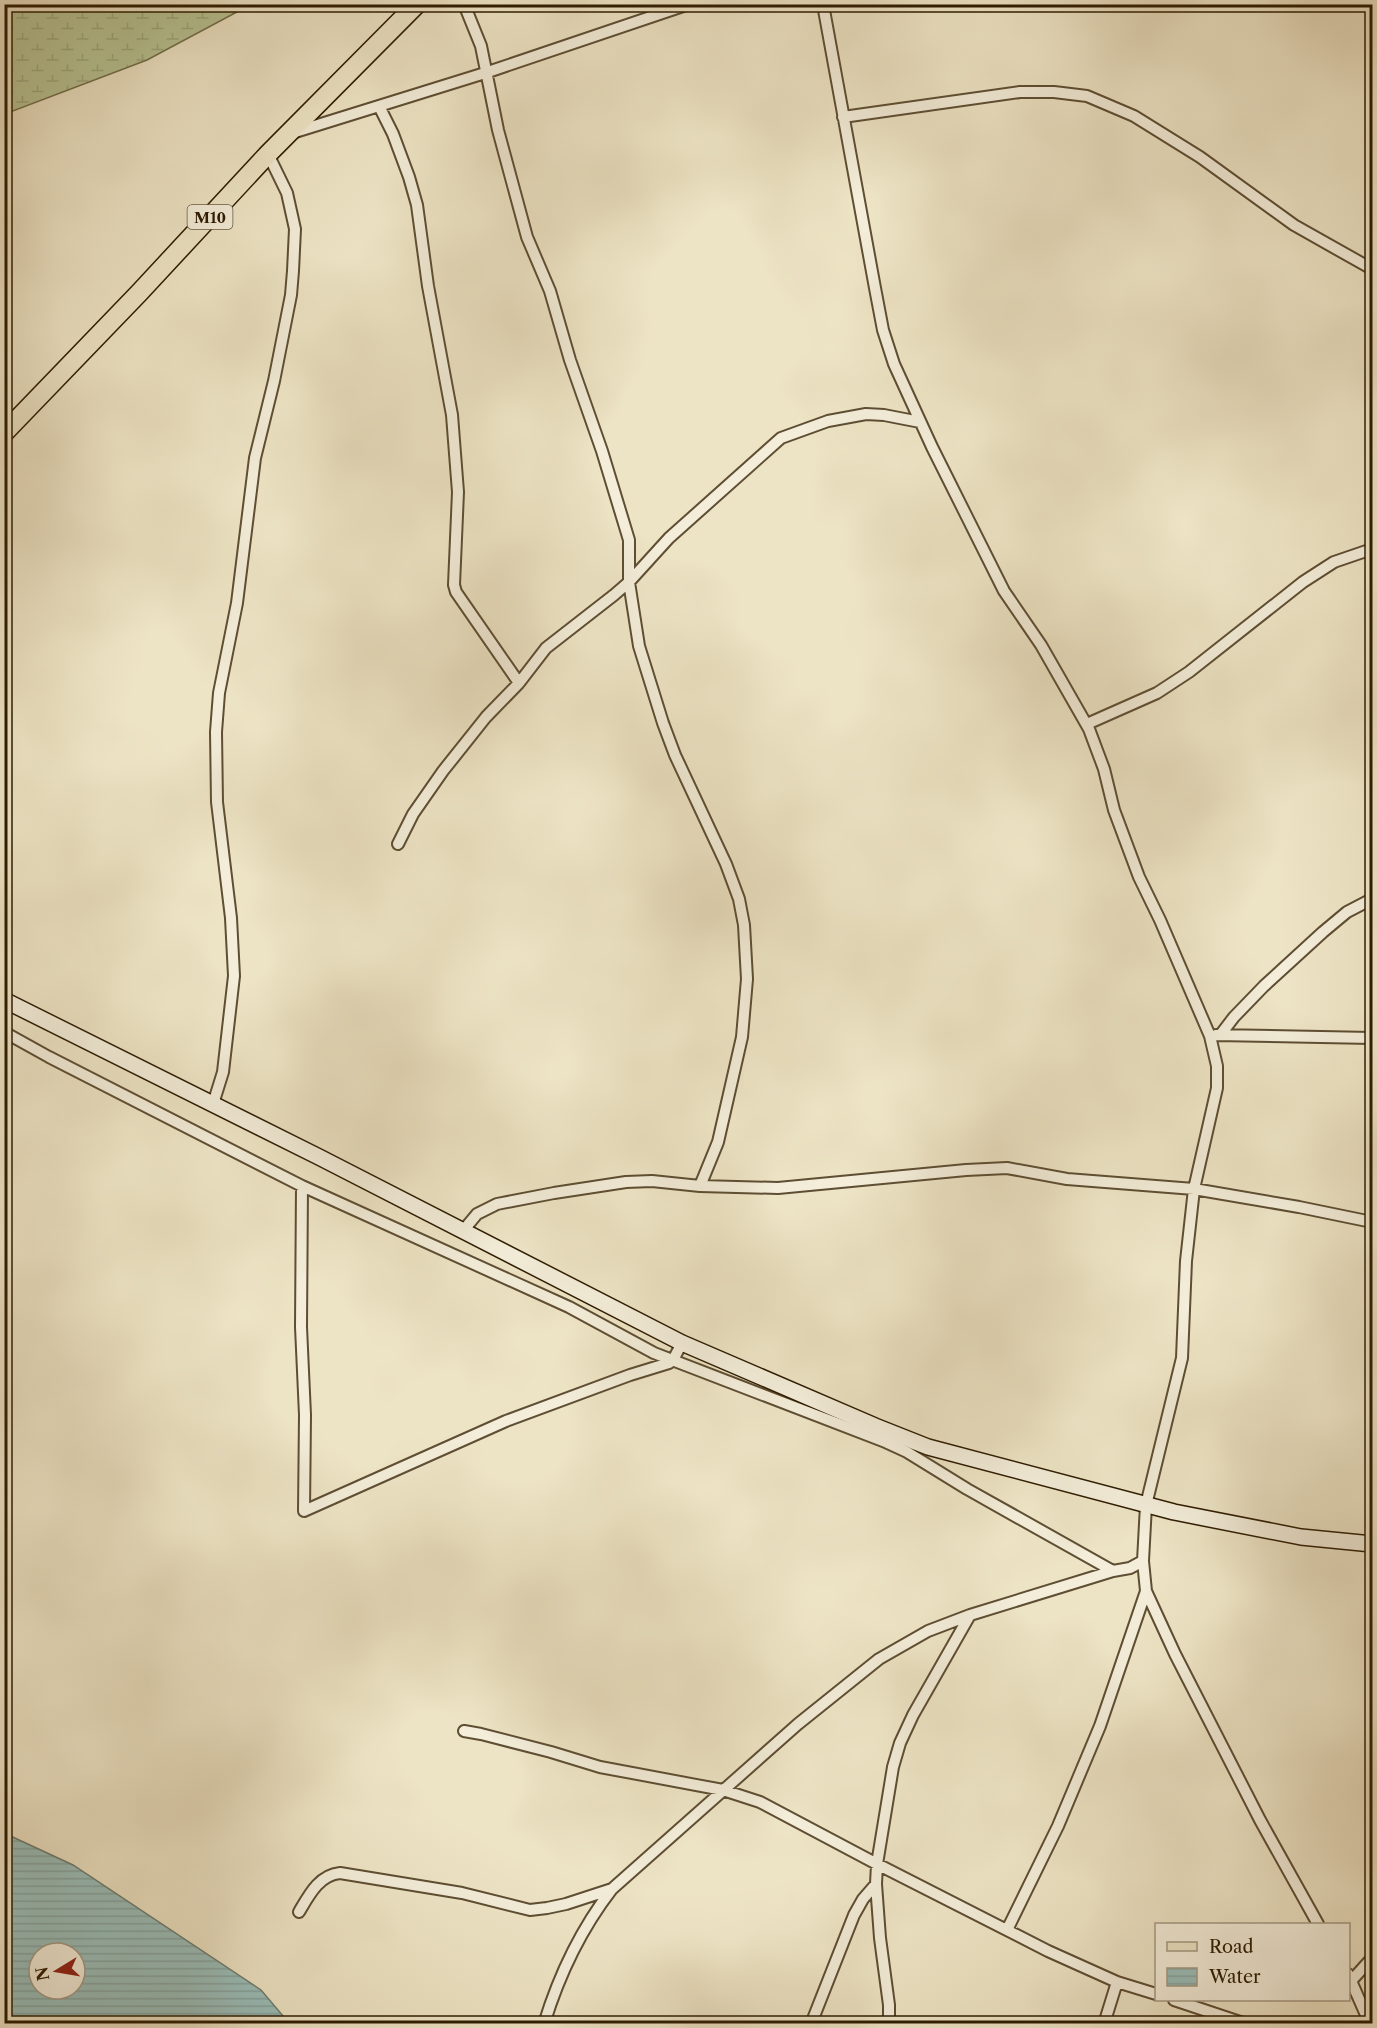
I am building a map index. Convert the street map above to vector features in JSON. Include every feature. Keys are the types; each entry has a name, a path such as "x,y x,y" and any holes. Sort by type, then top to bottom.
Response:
{"main road":[{"name":"M10","path":"4,433 139,293 268,154 417,4"}],"street":[{"path":"464,4 481,46 498,130 527,237 550,291 570,360 619,504 628,540 629,582 639,646 675,755 726,864 739,899 744,925 747,979 742,1037 718,1142 700,1186"},
{"path":"287,135 485,73 688,4"},
{"path":"821,4 824,10 883,330 894,364 920,422 999,581 1041,645 1087,724 1104,769 1114,810 1139,877 1216,1035 1216,1088 1194,1189 1186,1261 1182,1358 1146,1505 1143,1561 1146,1591 1260,1820 1317,1923"},
{"path":"843,117 1020,92 1054,92 1087,96 1134,116 1200,157 1294,225 1372,269"},
{"path":"379,106 393,134 417,205 428,286 452,415 458,492 454,585 456,592 519,683"},
{"path":"213,1104 223,1072 234,976 231,918 218,802 216,732 219,693 237,603 255,458 274,381 291,295 293,271 295,229 287,194 268,154"},
{"path":"398,844 413,814 443,771 546,648 629,582 669,538 781,438 828,421 866,414 920,422"},
{"path":"1087,724 1157,693 1188,672 1303,582 1334,562 1372,549"},
{"path":"1216,1035 1264,986 1323,932 1347,912 1372,899"},
{"path":"4,1000 682,1343 874,1426 928,1447 1146,1505 1301,1537 1372,1544"},
{"path":"4,1032 302,1186 569,1307 654,1353 899,1448 1113,1571"},
{"path":"1216,1035 1372,1038"},
{"path":"462,1232 477,1214 497,1204 626,1182 652,1180 700,1186 778,1188 1007,1168 1067,1179 1194,1189 1372,1222"},
{"path":"302,1186 301,1327 304,1511 506,1421 673,1360 682,1343"},
{"path":"544,2024 569,1957 594,1913 612,1889 798,1724 879,1659 928,1631 970,1615 1113,1571 1130,1568 1143,1561"},
{"path":"1006,1930 1054,1835 1100,1726 1146,1591"},
{"path":"889,2024 876,1884 877,1864 893,1767 900,1743 913,1715 970,1615"},
{"path":"464,1731 540,1749 600,1767 723,1790 760,1802 1048,1952 1118,1982 1155,1994"},
{"path":"298,1912 313,1888 325,1878 340,1873 462,1893 530,1910 556,1906 612,1889"},
{"path":"811,2024 854,1915 863,1899 876,1884"},
{"path":"1370,2024 1351,1977 1372,1958"},
{"path":"1104,2024 1118,1982"},
{"path":"1177,2001 1246,2024"}],"green space":[{"path":"5,4 250,5 147,60 5,114"}],"water":[{"path":"4,1833 73,1865 261,1990 289,2023 5,2023"}]}
